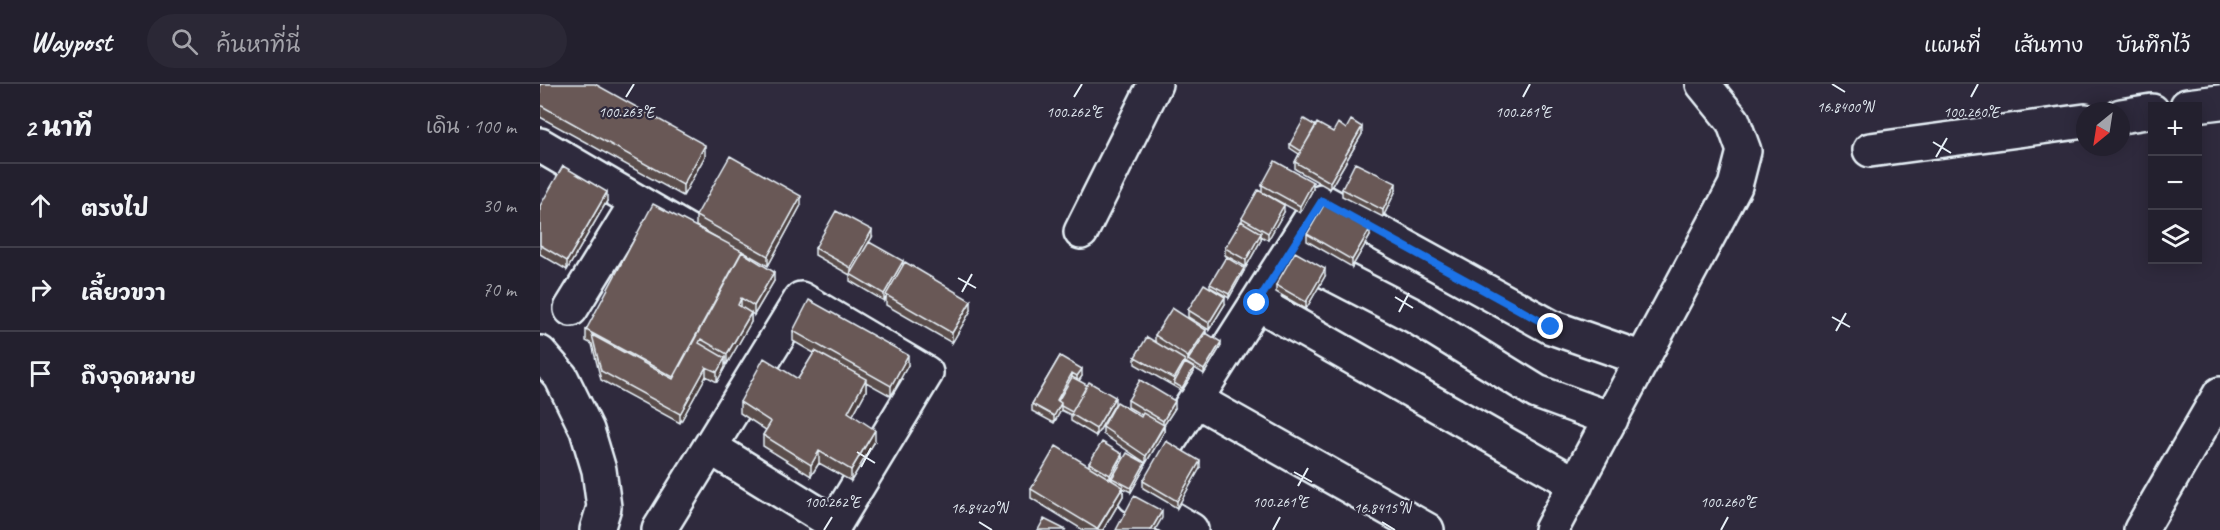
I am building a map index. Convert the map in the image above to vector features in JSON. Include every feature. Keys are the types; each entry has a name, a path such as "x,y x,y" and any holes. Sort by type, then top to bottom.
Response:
{"street":[{"path":"1081,231 1155,84"},
{"path":"1551,530 1735,186 1744,150 1733,121 1703,84"},
{"path":"2202,104 2220,102"},
{"path":"2130,115 2148,112"},
{"path":"1870,150 2076,122"},
{"path":"540,145 689,232"},
{"path":"1182,527 1134,496 1322,201 1551,327 1643,358"},
{"path":"571,309 637,202"},
{"path":"1290,252 1414,316 1537,392 1611,419"},
{"path":"659,530 710,447 801,299 926,373 833,527 710,447"},
{"path":"1257,303 1576,484"},
{"path":"540,353 561,377 586,430 599,470 604,507 597,530"},
{"path":"2141,530 2220,394"},
{"path":"1196,400 1427,530"}],"building":[{"path":"540,84 595,84 705,145 683,185 540,105"},
{"path":"1304,119 1316,126 1301,151 1290,144"},
{"path":"1351,120 1362,127 1330,182 1295,162 1317,123 1333,132 1338,123 1346,129"},
{"path":"730,156 801,196 768,256 696,216"},
{"path":"1275,161 1313,182 1300,206 1262,185"},
{"path":"1355,163 1396,183 1383,210 1342,189"},
{"path":"563,166 607,192 567,261 540,245 540,206"},
{"path":"1258,190 1284,205 1268,233 1242,218"},
{"path":"1325,203 1370,229 1352,260 1307,234"},
{"path":"653,204 742,251 673,377 586,330"},
{"path":"836,211 872,230 851,268 815,248"},
{"path":"1241,221 1261,233 1246,260 1225,248"},
{"path":"869,242 903,261 884,294 850,274"},
{"path":"742,252 774,272 754,306 741,298 738,305 751,313 727,354 701,339 699,343 725,358 717,372 706,367 680,414 601,371 592,335 673,379"},
{"path":"1295,252 1325,269 1306,302 1276,285"},
{"path":"1226,257 1244,268 1229,294 1210,284"},
{"path":"905,262 971,301 952,333 886,295"},
{"path":"1204,284 1225,297 1209,323 1188,310"},
{"path":"809,300 908,355 891,386 793,331"},
{"path":"1172,308 1206,330 1188,357 1155,335"},
{"path":"1206,333 1221,342 1204,370 1188,360"},
{"path":"1147,337 1185,360 1174,379 1135,357"},
{"path":"815,351 866,379 848,412 875,430 851,470 819,451 811,465 763,435 771,422 740,402 764,358 798,379"},
{"path":"1060,356 1082,369 1077,376 1072,373 1057,400 1061,403 1054,416 1032,404"},
{"path":"1185,363 1194,368 1182,388 1174,383"},
{"path":"1072,377 1087,385 1072,412 1061,406 1058,401"},
{"path":"1140,380 1175,401 1163,421 1128,400"},
{"path":"1089,382 1115,397 1096,429 1071,414"},
{"path":"1117,402 1141,417 1143,413 1164,425 1146,456 1103,427"},
{"path":"1166,441 1200,461 1177,501 1143,481"},
{"path":"1102,442 1122,454 1110,475 1089,463"},
{"path":"1056,446 1123,487 1097,529 1031,489"},
{"path":"1127,453 1145,463 1131,488 1112,478"},
{"path":"1134,496 1162,511 1151,530 1116,530"},
{"path":"1044,519 1066,530 1038,530"}],"route":[{"path":"1257,303 1322,201 1551,327"}]}
